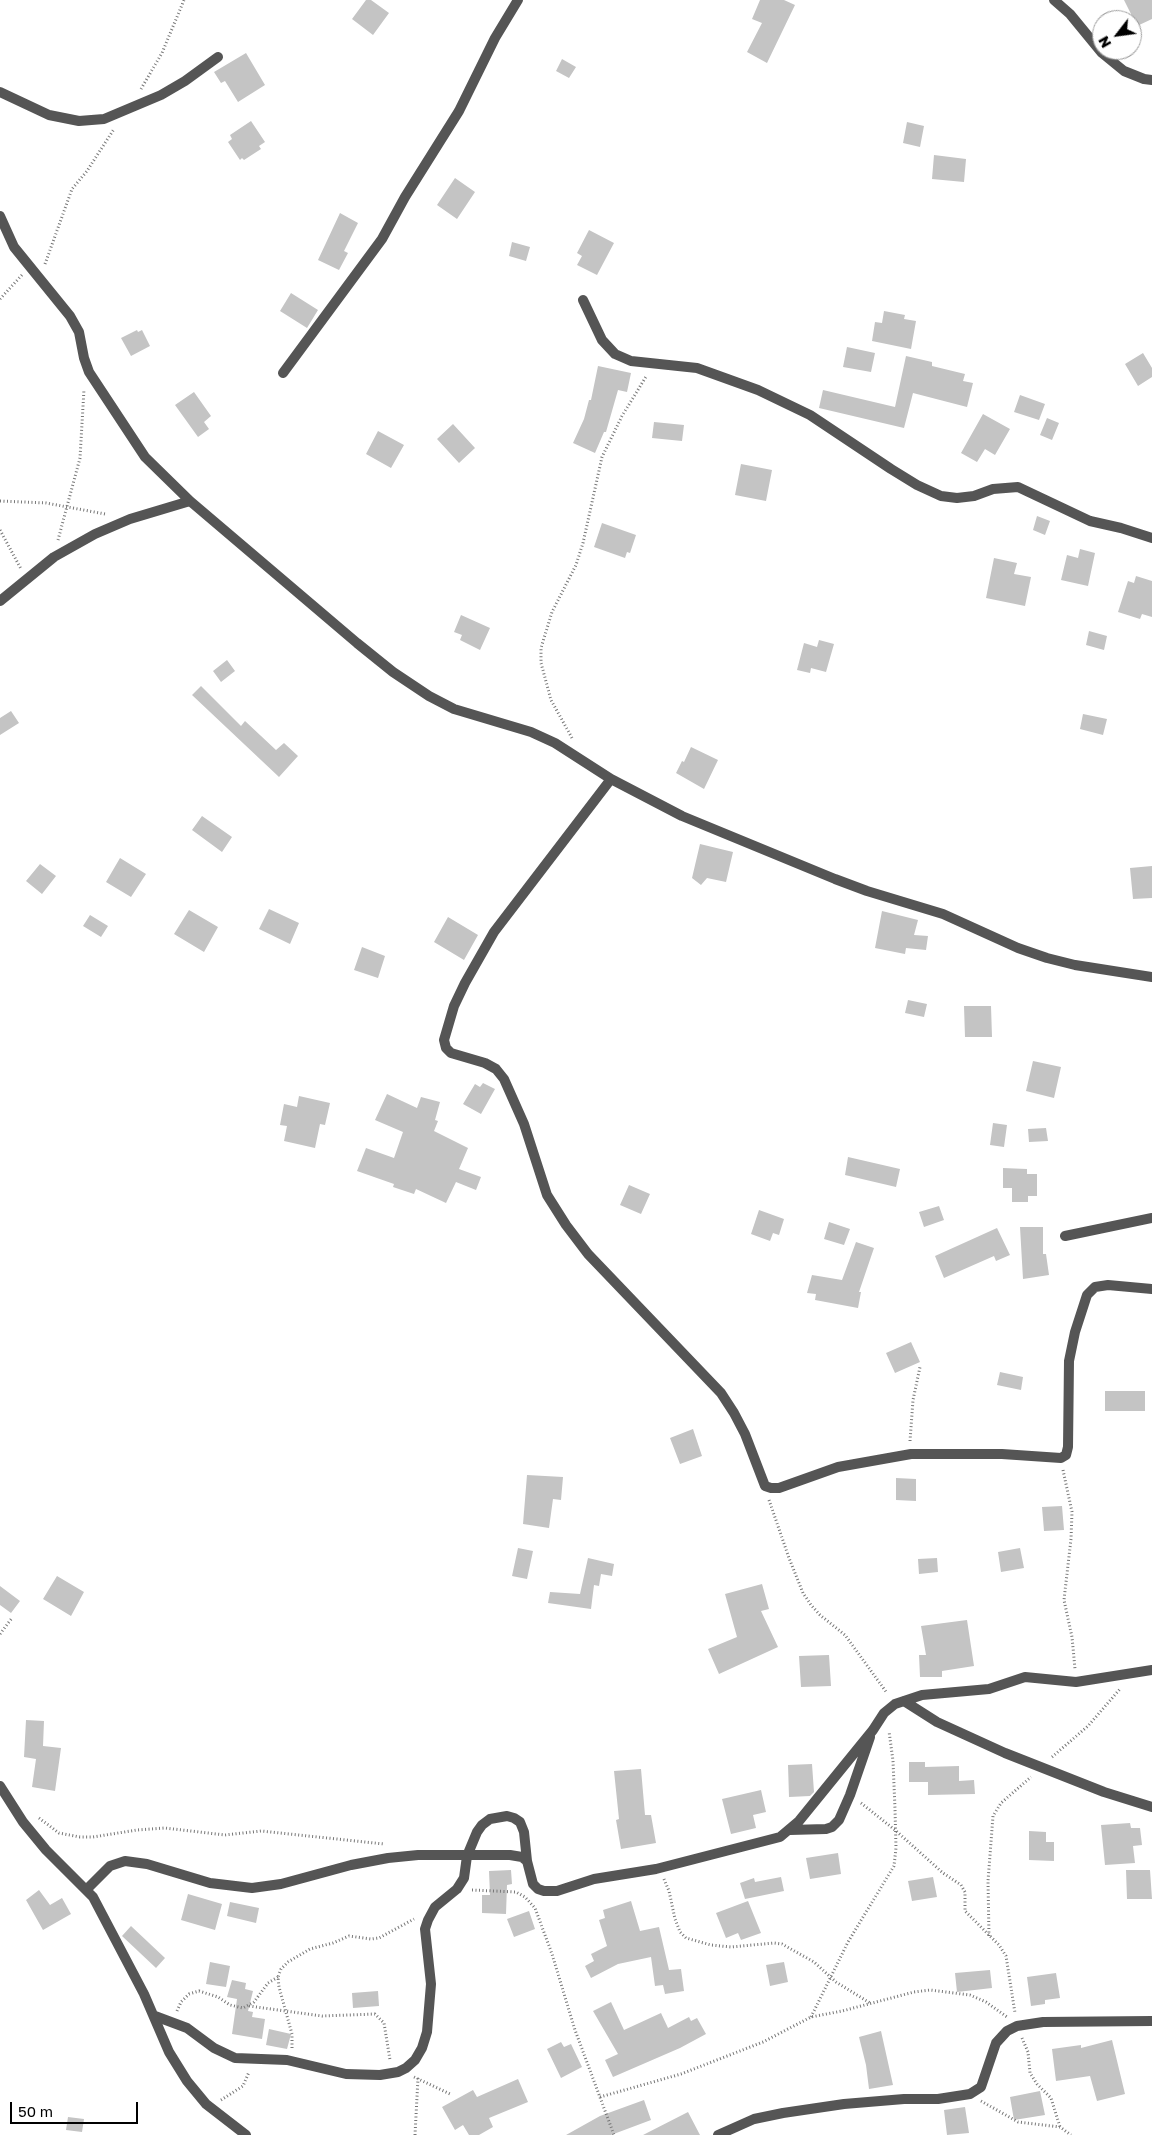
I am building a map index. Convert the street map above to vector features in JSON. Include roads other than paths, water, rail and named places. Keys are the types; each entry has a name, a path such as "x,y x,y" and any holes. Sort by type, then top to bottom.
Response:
{"street":[{"path":"283,373 382,238 405,197 459,112 495,38 518,0"},
{"path":"1054,0 1070,14 1102,53 1124,70 1152,80"},
{"path":"0,92 49,115 79,121 104,119 127,111 185,81 218,57"},
{"path":"0,216 14,247 38,279 70,316 79,332 89,372 145,457 190,501 357,643 393,672 429,696 454,709 531,732 555,743 611,779 682,816 868,891 943,914 1018,948 1047,958 1075,965 1152,977"},
{"path":"583,300 602,340 615,354 631,361 697,368 785,402 810,415 910,481 942,496 957,498 974,496 993,489 1018,487 1090,522 1120,528 1152,538"},
{"path":"0,601 54,558 95,534 130,519 190,501"},
{"path":"611,779 494,932 454,1006 444,1040 446,1048 451,1053 485,1063 496,1069 504,1079 524,1124 547,1195 566,1225 588,1254 721,1393 734,1412 765,1486 779,1488 838,1466 911,1454 1018,1454 1061,1458 1066,1455 1068,1447 1070,1361 1075,1332 1087,1295 1095,1287 1108,1285 1152,1289"},
{"path":"1065,1236 1152,1218"},
{"path":"155,2016 187,2028 225,2055 251,2060 287,2060 346,2074 380,2075 398,2072 415,2060 422,2048 429,2016 431,1984 426,1929 428,1920 435,1907 457,1889 464,1878 467,1856 472,1840 482,1825 490,1819 507,1816 514,1818 523,1827 527,1861 533,1884 544,1891 557,1891 594,1879 656,1869 780,1837 790,1830 873,1730 884,1714 900,1702 922,1695 989,1689 1025,1677 1076,1682 1152,1670"},
{"path":"900,1702 937,1722 1041,1766 1104,1792 1152,1807"},
{"path":"790,1830 821,1830 832,1827 839,1820 873,1730"},
{"path":"0,1786 14,1809 46,1850 86,1889 106,1920 155,2016 169,2052 196,2094 246,2135"},
{"path":"86,1889 110,1866 125,1860 146,1864 210,1883 252,1888 281,1884 351,1865 418,1855 510,1855 522,1857 527,1861"},
{"path":"718,2135 754,2119 783,2112 844,2104 970,2094 981,2087 996,2043 1017,2024 1152,2021"}]}
